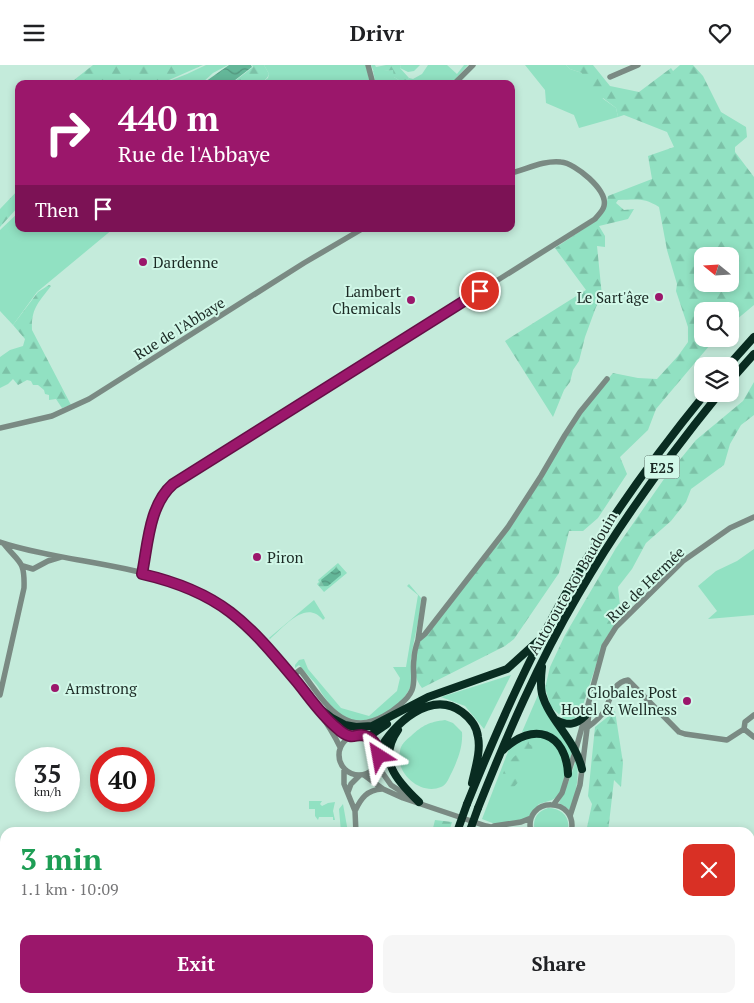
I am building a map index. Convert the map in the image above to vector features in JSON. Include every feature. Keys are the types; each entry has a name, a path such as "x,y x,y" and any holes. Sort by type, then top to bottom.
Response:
{"highway":[{"path":"736,357 754,337"},
{"path":"739,371 754,354"},
{"name":"Autoroute Roi Baudouin","path":"459,827 512,697 542,636 602,534 673,433 698,402"},
{"name":"Autoroute Roi Baudouin","path":"471,827 500,753 542,661 577,596 638,501 713,402"},
{"path":"312,702 332,718 345,725 356,727 372,726 428,697 507,669 542,636"},
{"path":"542,661 542,693 546,704 576,749 582,769"},
{"path":"379,751 391,731 409,717 430,706 442,704 460,711 473,724 479,745 467,804"},
{"path":"368,737 401,715 408,707"},
{"path":"556,720 565,724 572,724 580,721 587,714"},
{"path":"409,717 392,740 390,761 394,775 419,803"},
{"path":"500,753 516,738 530,734 541,734 554,739 562,749 567,759 568,774"}],"street":[{"path":"368,65 372,80"},
{"path":"458,80 473,65"},
{"path":"610,77 638,65"},
{"path":"142,574 155,512 162,496 173,484 455,305 517,269 595,219 604,207 602,193 580,170 571,164 549,162 515,172"},
{"name":"Rue de l'Abbaye","path":"0,428 52,416 89,399 304,263 357,232"},
{"path":"418,640 426,635 502,534 541,477 570,427 607,379"},
{"name":"Rue de Hermée","path":"554,804 561,797 587,714 604,647 616,627 683,561 730,528 754,517"},
{"path":"2,543 32,552 142,574 186,587 222,605 249,627 292,676 322,715 340,747 339,760 344,770 344,782 355,811 356,827"},
{"path":"2,543 22,565 33,569"},
{"path":"24,588 22,565 24,554 32,552"},
{"path":"32,552 40,558 39,565"},
{"path":"0,695 24,588 33,569 61,557"},
{"path":"292,676 300,670 321,699 339,716 354,722 369,722 390,712 412,690 414,679 413,660 424,599"},
{"path":"588,727 601,715 619,683 628,680 679,731 685,734 727,739 744,729 746,722 754,715"},
{"path":"587,714 601,715"},
{"name":"Rue de Hermée","path":"572,827 570,816 578,794 588,727 587,714"},
{"path":"322,715 337,729 351,737"},
{"path":"744,729 754,737"},
{"path":"340,747 351,737 360,735 368,737 375,743 379,751 377,765 369,773 361,776 351,784 348,794"},
{"path":"377,765 391,785 419,803"},
{"path":"344,770 353,775 361,776 383,789 489,827 510,825 531,818 538,809 548,804 564,808 570,816"},
{"path":"355,811 365,795 374,790 383,789"},
{"path":"531,818 531,827"}],"green space":[{"path":"93,65 203,65 169,80 74,80"},
{"path":"206,65 228,65 213,73 205,80 172,80"},
{"path":"252,65 264,65 269,74 264,80 236,80 253,67"},
{"path":"264,65 366,65 369,80 265,80 269,74"},
{"path":"371,65 376,67 401,65 400,68 409,78 408,80 399,80 394,77 393,70 374,72"},
{"path":"401,65 420,65 414,71 408,72 400,68"},
{"path":"428,65 447,65 457,74 464,65 468,65 455,80 408,80 422,74"},
{"path":"525,65 566,65 570,69 582,73 600,103 602,98 616,108 618,117 579,128 574,115 546,103 545,90"},
{"path":"566,65 593,65 610,86 639,92 671,68 673,71 680,65 693,65 703,76 721,112 746,127 747,137 735,147 735,152 754,177 754,305 739,318 739,302 694,302 694,347 708,347 700,357 694,357 694,364 656,409 648,430 620,457 627,474 598,518 583,531 569,531 559,573 514,639 505,646 422,688 418,682 415,670 421,638 508,527 580,412 613,373 638,378 657,379 688,342 688,327 676,291 677,284 667,250 659,207 644,200 618,200 616,203 624,210 634,209 628,219 599,226 605,236 605,247 597,246 602,296 585,337 579,361 573,370 570,382 564,390 553,417 505,341 586,290 555,248 597,220 606,207 608,196 652,179 648,156 674,147 667,132 624,115 618,117 616,108 603,98 600,104 584,90 582,73 570,69"},
{"path":"394,70 394,77 399,80 375,80 373,71"},
{"path":"15,193 15,210 0,227 0,209"},
{"path":"15,216 15,232 109,232 37,292 13,325 0,311 0,230"},
{"path":"49,285 51,286 34,311 32,330 71,405 62,408 56,399 49,400 49,395 45,394 44,390 38,385 33,385 31,381 27,380 18,385 13,379 0,388 0,357 10,350 23,346 25,339 13,325 38,292"},
{"path":"754,382 754,415 741,425 730,444 724,465 691,489 686,502 671,521 646,543 632,569 618,587 621,615 604,641 582,708 574,719 565,720 551,707 545,688 550,667 565,635 616,548 664,479 696,440 743,401"},
{"path":"754,549 754,615 708,619 717,611 698,586 716,571 737,561"},
{"path":"338,563 347,573 324,592 317,584 318,580"},
{"path":"409,584 421,598 411,658 412,682 407,694 391,709 371,719 350,719 341,715 299,665 295,668 295,665 299,660 304,659 308,669 341,708 369,716 397,691 400,678 393,667 406,667 418,595 407,586"},
{"path":"314,600 325,618 323,620 316,614 310,612 303,613 269,638"},
{"path":"511,675 484,729 465,706 441,697"},
{"path":"538,695 573,749 570,760 558,739 552,735 539,731 522,732"},
{"path":"615,711 623,763 621,787 614,780 609,827 587,827 592,804 588,796 595,727"},
{"path":"445,720 453,723 462,732 460,753 445,785 433,789 425,788 417,785 405,774 399,759 401,749 403,744 415,732 430,723"},
{"path":"539,736 552,742 563,754 565,773 561,791 557,797 539,804 524,819 495,824 482,819 509,749 516,741"},
{"path":"524,737 533,746 532,750 525,750 518,746 517,743"},
{"path":"516,755 525,761 523,775 514,787 505,792 502,791 504,771"},
{"path":"576,759 578,771 577,785 570,810 559,803"},
{"path":"309,801 322,801 320,804 322,806 335,802 333,811 335,820 333,820 333,817 319,817 318,820 315,816 315,809 309,809"},
{"path":"343,804 347,827 341,827 339,809"},
{"path":"548,808 558,810 567,818 568,827 534,827 536,817 540,812"},
{"path":"435,820 452,822 450,827 433,827"}],"water":[{"path":"229,65 251,65 252,67 235,80 208,80"},
{"path":"336,568 341,572 341,575 328,586 324,586 321,580"}],"place":[{"name":"Dardenne","path":"143,262"},
{"name":"Le Sart'âge","path":"659,297"},
{"name":"Lambert Chemicals","path":"411,300"},
{"name":"Piron","path":"257,557"},
{"name":"Armstrong","path":"55,688"},
{"name":"Globales Post Hotel & Wellness","path":"687,701"}],"route":[{"path":"379,756 375,743 368,737 364,735 351,737 337,729 322,715 271,651 249,627 222,605 199,592 173,582 142,574 155,512 162,496 173,484 480,291"}]}
